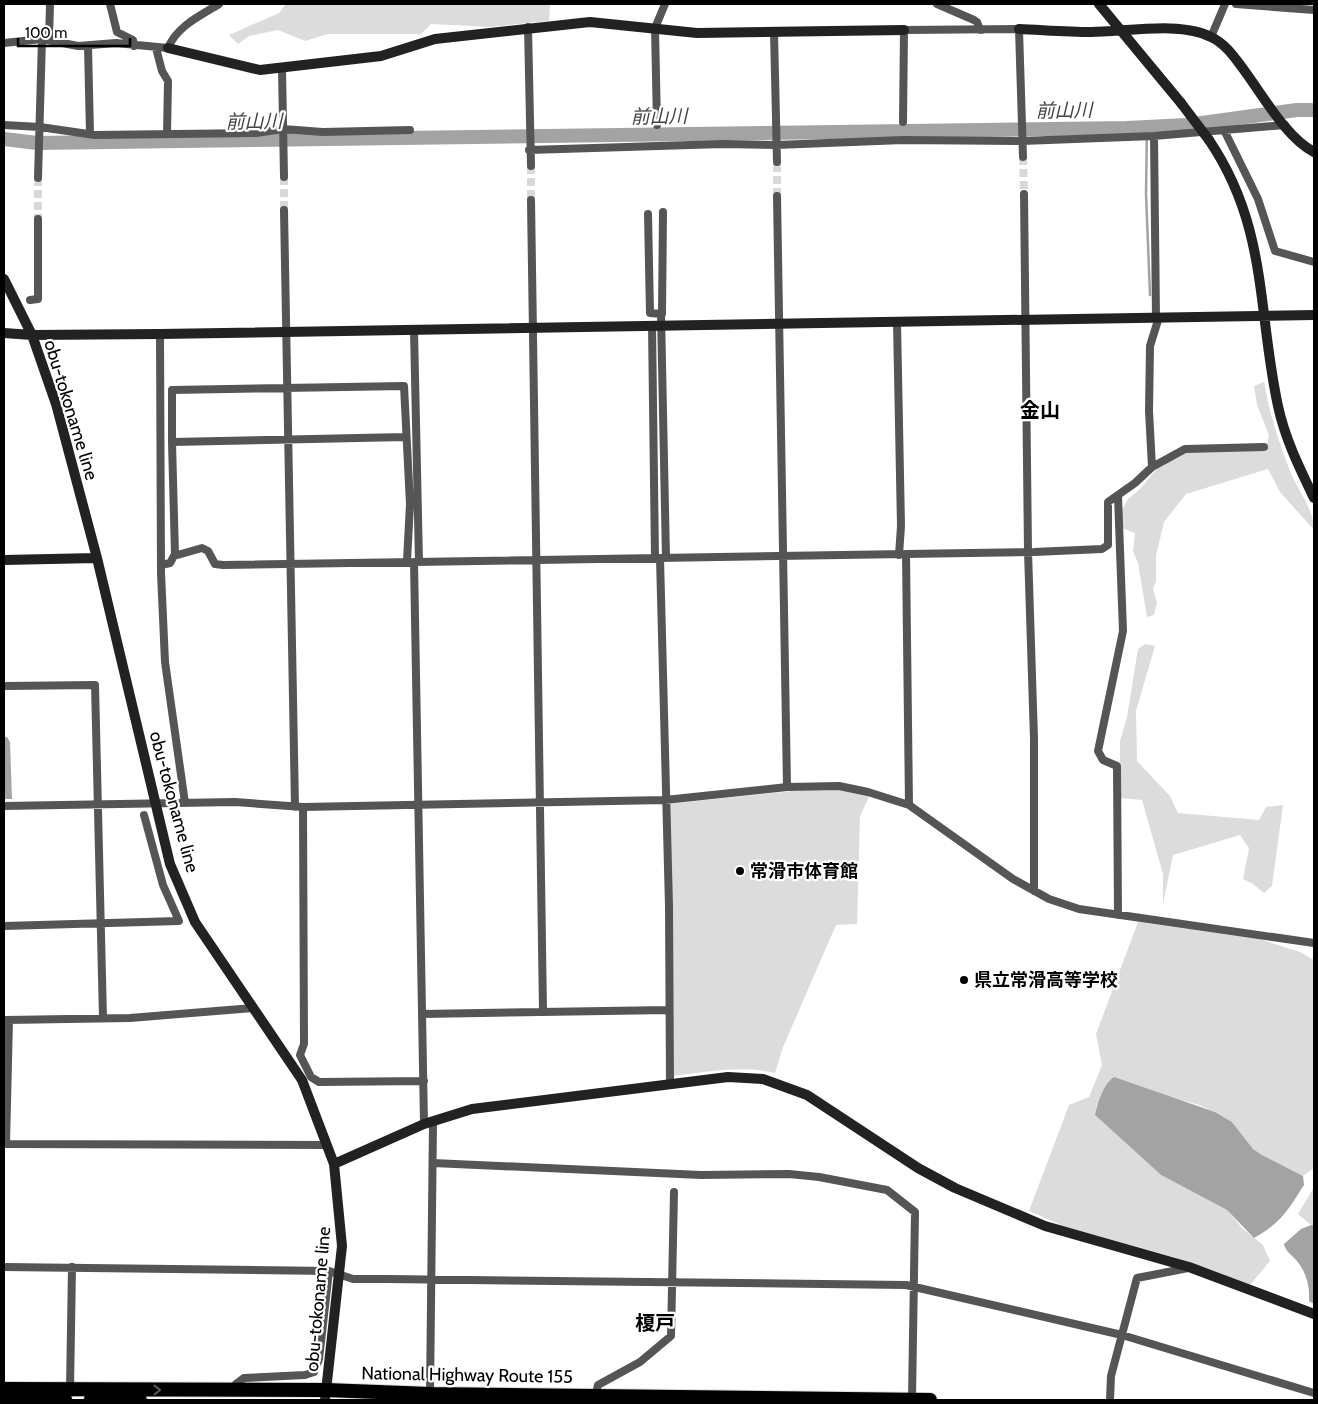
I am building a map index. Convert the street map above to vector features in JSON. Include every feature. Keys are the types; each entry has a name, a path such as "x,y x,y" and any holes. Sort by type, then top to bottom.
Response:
{"highway":[{"name":"National Highway Route 155","path":"4,1389 234,1390 326,1395 430,1394 930,1400"},
{"path":"4,1399 140,1400"}],"street":[{"path":"38,178 38,150 50,4"},
{"path":"110,4 117,32 133,40 134,46"},
{"path":"168,48 175,34 185,25 219,4"},
{"path":"657,125 655,28 665,4"},
{"path":"937,4 974,20 979,25 980,30 1019,29 1093,32 1189,30 1211,37 1231,53 1283,122 1298,140 1313,153"},
{"path":"1099,4 1209,140 1230,174 1243,203 1260,274 1278,408 1288,441 1314,498"},
{"path":"1211,37 1225,4"},
{"path":"1236,4 1314,10"},
{"path":"4,44 46,40 69,45 88,46 104,44 168,48 247,68 282,69 381,56 435,39 528,27 590,22 697,33 994,30"},
{"path":"528,27 529,147 531,166"},
{"path":"1019,29 1023,157"},
{"path":"902,122 904,30"},
{"path":"104,44 108,38 117,32"},
{"path":"774,32 777,162"},
{"path":"88,46 90,134"},
{"path":"156,48 162,71 168,81 168,134"},
{"path":"282,69 284,177"},
{"path":"529,147 1154,136 1224,130 1283,122"},
{"path":"4,125 90,134 410,130"},
{"path":"1224,130 1258,199 1275,251 1314,262"},
{"path":"1152,467 1149,411 1150,346 1158,317 1154,136"},
{"path":"1024,194 1028,551 1034,739 1034,891"},
{"path":"776,196 787,787"},
{"path":"531,200 544,1012"},
{"path":"284,210 290,564 299,807 304,1044 300,1055 311,1077 319,1082 424,1081"},
{"path":"663,212 661,314 656,325 670,1085"},
{"path":"648,214 650,313 661,314"},
{"path":"30,300 38,299 38,218"},
{"name":"obu-tokoname line","path":"4,279 32,335 56,404 97,558 170,864 195,922 302,1080 334,1164 341,1220 340,1275 326,1395"},
{"path":"4,333 32,335 160,334 1314,315"},
{"path":"897,322 909,805"},
{"path":"414,330 413,562 422,1014 424,1081 432,1163 430,1394"},
{"path":"160,334 161,564 165,662 184,803"},
{"path":"176,555 172,390 404,386 405,437 407,442 413,562"},
{"path":"172,442 405,437"},
{"path":"161,564 170,562 176,555 202,548 208,551 215,564 290,564 902,554 1107,547 1108,503 1145,475 1152,467 1185,449 1264,447"},
{"path":"1118,496 1123,631 1098,751 1103,760 1116,766 1118,915"},
{"path":"4,560 97,558"},
{"path":"4,686 95,684 103,1018"},
{"path":"4,806 235,802 299,807 665,800 787,787 839,786 868,792 909,805 1013,879 1034,891 1079,909 1314,943"},
{"path":"4,926 179,922 163,885 144,815"},
{"path":"253,1008 130,1018 6,1020 6,1144 328,1145"},
{"path":"422,1014 669,1010"},
{"path":"334,1164 428,1123 472,1109 740,1076 779,1083 807,1095 918,1168 955,1188 1045,1226 1189,1268 1314,1314"},
{"path":"432,1163 701,1175 789,1174 819,1177 887,1190 915,1212 912,1399"},
{"path":"595,1396 598,1385 640,1362 670,1337 674,1192"},
{"path":"4,1267 329,1271 353,1279 914,1286 1122,1335 1314,1393"},
{"path":"70,1390 72,1267"},
{"path":"1110,1400 1111,1376 1137,1278 1189,1268"},
{"path":"234,1390 236,1384 244,1378 305,1375 314,1372 319,1359 329,1271"}],"shaded area":[{"path":"286,4 550,4 549,21 489,27 431,24 421,34 328,34 305,41 278,30 249,36 238,44 229,35 279,13"},
{"path":"1264,382 1278,438 1293,478 1309,507 1314,530 1280,492 1268,469 1186,494 1164,522 1156,556 1156,581 1153,589 1157,603 1154,615 1147,617 1138,563 1133,551 1135,533 1122,528 1122,510 1128,499 1140,489 1161,464 1183,451 1266,449 1269,435 1257,405 1254,386"},
{"path":"1145,644 1155,646 1136,711 1137,761 1170,796 1178,813 1259,820 1266,807 1283,805 1272,886 1264,893 1243,879 1249,848 1240,835 1173,855 1163,904 1163,874 1142,800 1120,798 1120,741 1127,717 1138,649"},
{"path":"4,737 7,737 10,742 12,799 4,799"},
{"path":"821,788 842,789 870,795 860,816 857,924 836,925 783,1047 775,1073 737,1069 673,1076 668,804"},
{"path":"1138,922 1259,939 1300,952 1314,960 1314,1168 1303,1176 1253,1149 1232,1122 1199,1105 1110,1080 1096,1107 1095,1115 1161,1175 1227,1210 1243,1229 1263,1245 1270,1261 1250,1285 1174,1257 1063,1226 1029,1211 1069,1105 1089,1097 1102,1065 1096,1034"},
{"path":"1114,1077 1215,1112 1232,1122 1253,1149 1303,1176 1304,1185 1283,1215 1271,1227 1254,1238 1227,1210 1161,1175 1095,1115 1104,1089"},
{"path":"1314,1187 1314,1225 1311,1225 1298,1214"},
{"path":"1314,1225 1314,1304 1309,1301 1309,1290 1305,1274 1296,1260 1287,1251 1284,1244 1301,1229"}],"waterway":[{"name":"前山川","path":"4,139 37,143 1127,128 1187,125 1297,110 1314,110"},
{"path":"1147,127 1146,194 1150,295"}],"tunnel":[{"path":"1023,157 1024,194"},
{"path":"777,162 777,196"},
{"path":"531,166 531,200"},
{"path":"284,177 284,210"},
{"path":"38,178 38,219"}],"place":[{"name":"常滑市体育館","path":"740,871"},
{"name":"県立常滑高等学校","path":"964,980"}],"district":[{"name":"金山","path":"1040,410"},
{"name":"榎戸","path":"655,1323"}]}
